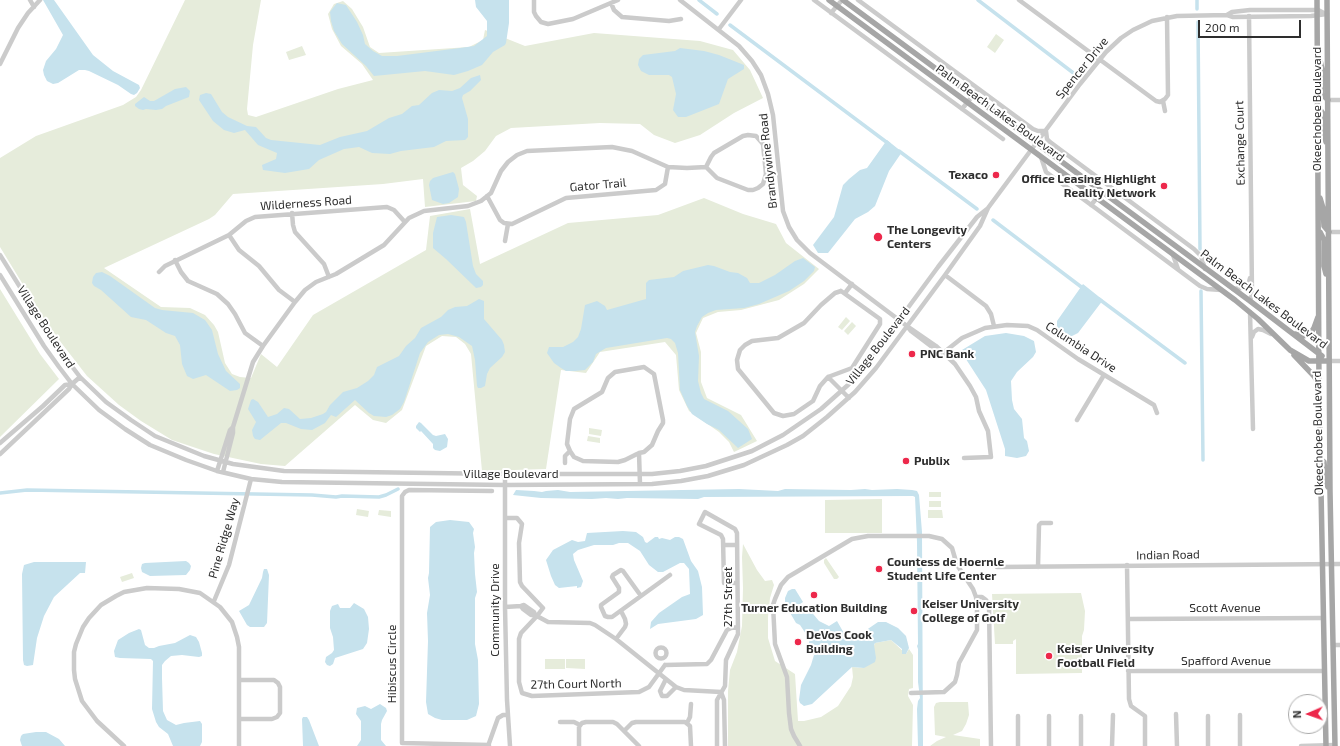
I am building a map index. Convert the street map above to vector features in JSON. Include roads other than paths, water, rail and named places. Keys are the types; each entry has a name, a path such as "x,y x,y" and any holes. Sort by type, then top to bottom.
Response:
{"main road":[{"name":"Palm Beach Lakes Boulevard","path":"829,0 1235,300 1250,312 1290,350 1305,359 1329,361"},
{"name":"Palm Beach Lakes Boulevard","path":"843,0 1329,361"},
{"name":"Okeechobee Boulevard","path":"1317,0 1319,387 1326,746"},
{"name":"Okeechobee Boulevard","path":"1327,0 1330,491 1335,746"},
{"path":"1318,52 1322,69 1322,94 1328,100"},
{"path":"1318,107 1324,115 1324,132 1328,154"},
{"path":"1319,194 1323,208 1324,226 1329,232"},
{"path":"1319,230 1324,240 1324,266 1329,284"},
{"path":"1235,300 1250,301"},
{"path":"1294,334 1303,336 1310,334 1314,328 1319,313"},
{"path":"1290,350 1314,376 1319,387"},
{"path":"1320,459 1324,462 1326,483 1330,491"}],"street":[{"path":"30,0 34,7"},
{"path":"0,64 18,28 40,0"},
{"path":"534,0 534,12 536,16 541,22 548,24 573,19 618,0"},
{"name":"Brandywine Road","path":"680,0 739,46 752,61 761,75 768,94 773,115 781,203 789,228 803,247 908,326 910,331 936,350 943,353 955,364 970,386 976,397 979,411 988,431 991,457 964,458"},
{"path":"719,29 740,0"},
{"path":"814,0 1002,139"},
{"path":"831,13 843,0"},
{"path":"858,0 1034,130 1046,131 1048,141 1198,253 1203,259 1205,269"},
{"path":"1019,0 1156,101 1161,101 1168,95 1167,17"},
{"path":"611,3 614,10 622,17 669,21 681,19"},
{"name":"Spencer Drive","path":"1228,15 1232,12 1250,10 1278,10 1327,14"},
{"path":"1270,16 1278,10"},
{"name":"Spencer Drive","path":"1036,144 1113,44 1147,23 1167,17 1192,15 1270,16 1318,13"},
{"name":"Exchange Court","path":"1249,16 1252,270 1252,293 1250,301"},
{"path":"907,48 913,40"},
{"path":"897,61 902,54"},
{"path":"962,109 978,89"},
{"path":"1328,100 1340,100"},
{"path":"1161,101 1165,112"},
{"path":"994,133 1002,128"},
{"path":"743,136 756,136 763,144 766,176 763,184 758,188 748,190 719,180 712,175 706,167 714,153 743,136"},
{"name":"Village Boulevard","path":"0,275 49,354 72,384 99,410 150,445 216,471 251,479 297,482 505,485 663,483 708,476 724,472 756,460 803,436 849,398 876,368 908,326 980,226 988,208 1036,144"},
{"path":"223,472 233,433 233,427 252,367 263,346 295,302 309,286 329,277 384,245 395,235 404,222 418,213 471,205 480,201 494,188 501,171 508,162 517,155 527,151 618,147 632,151 668,167 706,167"},
{"path":"1041,157 1046,172 1203,288 1221,290"},
{"path":"1059,160 1075,161"},
{"name":"Gator Trail","path":"508,224 517,222 566,198 656,190 664,184 668,167"},
{"path":"1091,205 1102,192"},
{"path":"487,196 498,218 502,222 508,224 505,241"},
{"name":"Wilderness Road","path":"159,272 175,260 229,235 246,221 255,216 387,207 394,210 404,222"},
{"name":"Village Boulevard","path":"0,255 58,348 80,377 106,402 155,436 219,461 277,470 401,473 640,474 674,472 706,466 752,451 776,439 808,418 842,390 868,362 977,217 988,208"},
{"path":"292,213 295,232 324,264 329,277"},
{"path":"1329,232 1340,232"},
{"path":"1161,246 1172,233"},
{"path":"229,235 239,250 259,266 279,290 295,302"},
{"path":"1173,255 1178,269"},
{"path":"175,260 181,272 188,281 195,286 217,294 236,314 245,333 263,346"},
{"name":"Exchange Court","path":"1233,289 1241,288 1247,284 1252,270"},
{"path":"945,275 986,306 991,314 994,326"},
{"path":"845,293 852,284"},
{"path":"841,291 880,319 880,324 852,368 828,377 820,386 813,401 797,413 786,416 776,414 770,409 738,369 737,357 740,350 747,343 778,338 804,323 814,311 835,293 841,291"},
{"path":"1250,312 1253,429"},
{"name":"Columbia Drive","path":"943,353 970,333 994,326 1017,325 1033,328 1073,356 1154,405 1157,413"},
{"path":"1251,339 1254,332 1261,329 1276,337"},
{"path":"1329,361 1340,361"},
{"path":"644,367 654,374 663,423 652,445 644,452 618,462 584,461 574,457 570,451 567,444 570,419 576,407 602,392 608,378 615,372 644,367"},
{"path":"1077,420 1104,375"},
{"path":"0,454 80,377"},
{"path":"828,377 849,398"},
{"path":"0,443 65,385 72,384"},
{"path":"216,471 230,430 233,427"},
{"path":"565,463 565,456 570,451"},
{"path":"639,453 640,484"},
{"path":"401,473 401,484"},
{"name":"Community Drive","path":"505,474 504,607 510,746"},
{"name":"Pine Ridge Way","path":"214,601 229,565 251,479"},
{"name":"Hibiscus Circle","path":"489,745 402,743 402,498 403,494 409,490 492,491"},
{"name":"27th Street","path":"717,746 717,700 725,683 726,660 736,639 738,627 737,533 735,529 705,512 699,524 721,536 724,545"},
{"path":"505,518 517,518 522,524 519,543 519,579 522,586 543,608 536,615"},
{"path":"1038,567 1039,526 1041,523 1051,523"},
{"path":"800,746 791,729 787,677 775,644 774,605 779,588 788,577 852,539 863,537 937,537 949,544 954,553 959,569 976,597 977,630 959,663 956,680 944,692 914,693"},
{"path":"737,545 724,545 724,583 737,583"},
{"name":"Indian Road","path":"997,566 1038,567 1340,564"},
{"path":"1127,565 1129,703 1145,716 1145,746"},
{"path":"641,596 623,571 619,571 612,577 619,588 619,592 603,603 601,607 608,617 612,617 620,611 641,596 670,575"},
{"path":"124,746 91,714 79,693 75,679 73,661 76,644 82,627 101,605 116,596 132,590 147,588 187,590 200,593 214,601 226,613 235,629 239,647 239,746"},
{"path":"976,597 982,597 989,604 990,746"},
{"path":"504,607 521,606 532,615 536,615 548,622 590,623 616,639 676,687 684,690 721,692 724,700 725,746"},
{"path":"616,639 626,624 625,618 620,611"},
{"name":"27th Court North","path":"536,615 522,632 519,639 519,687 525,695 639,692 649,687 664,666"},
{"name":"Scott Avenue","path":"1128,619 1323,618"},
{"path":"664,658 666,661 664,666 707,664 711,660 727,630 738,627"},
{"path":"1333,645 1340,645"},
{"name":"Spafford Avenue","path":"1128,671 1324,671"},
{"path":"666,679 660,691 662,696 667,696 676,687"},
{"path":"240,680 274,680 280,687 280,713 277,717 272,719 240,719"},
{"path":"687,723 690,717 690,704"},
{"path":"1176,714 1177,746"},
{"path":"489,745 498,718 503,715 508,715"},
{"path":"1112,746 1113,715"},
{"path":"1240,715 1240,746"},
{"path":"1018,716 1018,746"},
{"path":"1049,716 1049,746"},
{"path":"1081,716 1081,746"},
{"path":"1208,716 1208,746"},
{"path":"560,722 574,722 580,725"},
{"path":"580,725 586,722 613,722 617,724 639,746"},
{"path":"624,731 632,723 636,722 687,723 691,729 691,746"},
{"path":"579,746 580,725"},
{"path":"1301,746 1335,746"}],"water":[{"path":"43,0 54,0 93,55 113,71 139,85 140,88 137,93 134,95 131,94 118,85 85,70 79,70 58,83 53,84 47,81 43,70 46,61 56,49 63,35"},
{"path":"475,0 509,0 509,23 506,43 493,52 482,65 454,75 425,71 374,76 366,66 342,44 334,31 331,21 330,12 337,3 346,5 357,22 365,44 382,56 397,56 474,46 487,36 487,21 476,7"},
{"path":"680,48 704,51 744,65 744,69 728,79 719,104 686,117 678,117 673,110 676,94 672,77 669,75 649,75 641,71 638,65 639,59 643,55 675,51"},
{"path":"480,75 481,80 470,91 463,95 462,98 468,119 468,137 465,140 446,141 434,147 401,151 390,154 372,153 359,147 344,149 319,160 309,169 285,173 263,170 262,165 276,159 277,153 258,145 245,130 234,133 224,130 213,121 199,100 200,95 206,93 211,94 222,112 228,117 247,126 256,127 266,138 271,140 320,145 340,137 367,131 389,118 402,114 412,106 419,105 432,93 439,90 452,91 460,88 471,78"},
{"path":"186,87 190,91 189,97 162,109 143,110 135,106 135,104 144,97 150,101 154,101 175,89"},
{"path":"887,140 902,152 889,171 875,206 868,212 855,219 828,253 818,253 813,245 834,217 843,185 860,170 867,168"},
{"path":"453,172 455,174 459,189 458,197 449,203 443,204 432,200 429,185 430,181 433,178"},
{"path":"451,215 464,217 473,266 476,274 483,281 483,285 481,287 476,288 433,248 433,233 437,217"},
{"path":"803,258 815,267 814,271 804,281 789,291 759,304 744,308 716,310 708,313 702,317 697,326 695,332 699,356 698,381 701,393 704,399 728,411 748,429 752,439 738,448 719,430 692,414 687,406 680,390 678,353 675,343 671,339 667,338 606,348 596,354 593,362 585,370 566,371 554,363 547,353 549,347 563,347 573,342 578,337 581,329 585,305 597,301 605,306 607,310 646,299 646,283 649,280 674,277 683,271 708,265 738,273 747,278 750,283 759,283 775,275 795,261"},
{"path":"102,272 155,308 193,313 205,320 212,330 218,354 226,371 240,384 240,388 230,391 206,375 193,379 187,376 182,364 180,345 175,336 166,333 146,320 131,317 101,290 94,286 92,283 93,277 96,273"},
{"path":"1083,284 1103,300 1078,333 1070,337 1065,336 1057,326 1057,321"},
{"path":"479,299 484,301 484,319 502,340 505,352 502,357 490,368 487,374 485,386 478,388 477,386 475,360 472,346 459,337 448,334 439,335 428,342 420,353 404,402 400,409 392,415 386,417 374,416 355,400 336,417 331,415 325,423 312,430 301,429 286,423 281,423 260,440 255,439 253,436 252,430 256,422 248,409 251,400 253,399 258,402 268,417 277,414 284,408 289,409 300,419 311,418 323,414 343,392 357,388 368,381 374,375 377,367 399,356 406,346 415,338 421,328 441,317 448,310 455,307 467,306"},
{"path":"1006,333 1024,336 1034,341 1036,352 1033,357 1017,372 1011,381 1014,409 1022,419 1024,438 1027,441 1029,451 1026,456 1017,458 1005,456 1005,449 986,390 962,353 962,350 985,336"},
{"path":"419,422 433,435 436,436 445,434 448,439 447,447 440,451 435,450 433,448 433,444 421,431 420,432 416,428"},
{"path":"739,489 778,491 785,489 897,489 917,491 919,495 922,532 923,746 918,746 917,709 920,698 917,646 917,542 915,497 704,497 698,499 592,499 541,498 513,495 516,490 542,492 558,490 570,492"},
{"path":"450,520 469,522 474,529 477,592 475,598 475,644 478,660 479,704 476,716 467,720 442,720 435,718 428,714 426,702 428,641 427,613 430,595 428,578 430,527 436,522"},
{"path":"623,531 636,532 643,537 647,543 655,537 670,540 675,537 683,539 691,561 698,571 702,587 703,615 696,619 658,624 650,629 651,622 659,613 682,597 690,594 689,569 684,563 680,563 663,572 658,572 649,565 640,551 628,543 594,545 578,550 573,554 583,581 581,587 559,588 555,585 546,560 553,550 572,540 578,542 585,541 587,533"},
{"path":"186,561 191,566 186,575 150,576 142,572 141,568 142,564 145,563"},
{"path":"34,562 86,562 85,573 80,573 54,597 44,616 37,638 33,665 27,666 24,665 23,660 22,574 24,565"},
{"path":"264,569 267,569 269,575 267,623 264,627 250,627 247,625 239,611 249,605 262,578"},
{"path":"795,589 803,602 800,604 800,610 804,611 809,609 819,621 829,626 837,621 845,635 850,637 854,633 862,633 878,622 886,622 898,628 906,636 909,648 906,654 902,654 902,649 891,640 875,643 875,662 864,668 852,667 812,704 804,706 799,700 801,685 811,665 814,655 808,648 810,637 800,625 796,623 785,604 785,598 788,591"},
{"path":"354,603 364,609 368,617 369,629 367,643 363,649 335,658 333,664 330,666 327,665 325,662 326,657 334,650 333,637 330,628 330,611 332,606 338,604 340,608 350,608"},
{"path":"139,629 141,630 145,645 149,648 175,643 190,635 196,637 199,642 202,656 171,656 162,665 162,678 163,711 167,720 176,725 200,721 202,724 202,742 200,746 173,746 168,734 159,727 156,722 152,709 153,661 151,659 115,657 114,651 118,640"},
{"path":"380,704 386,708 387,711 381,724 381,740 386,746 357,746 361,740 361,721 356,714 357,708 365,706 371,709"},
{"path":"303,717 307,717 309,720 319,746 303,746"},
{"path":"46,732 59,739 65,746 22,746 20,740 23,734"}],"waterway":[{"path":"699,0 717,14"},
{"path":"978,0 1076,75"},
{"path":"1197,0 1197,9"},
{"path":"1198,22 1200,249"},
{"path":"730,25 889,144"},
{"path":"899,151 977,209"},
{"path":"993,220 1084,289"},
{"path":"1201,291 1203,460"},
{"path":"1099,299 1185,363"},
{"path":"0,493 27,490 379,497 398,489"}],"place":[{"name":"Texaco","path":"996,175"},
{"name":"Office Leasing Highlight Reality Network","path":"1164,186"},
{"name":"The Longevity Centers","path":"878,237"},
{"name":"PNC Bank","path":"912,354"},
{"name":"Publix","path":"906,461"},
{"name":"Countess de Hoernle Student Life Center","path":"879,569"},
{"name":"Turner Education Building","path":"814,595"},
{"name":"Keiser University College of Golf","path":"914,611"},
{"name":"DeVos Cook Building","path":"798,642"},
{"name":"Keiser University Football Field","path":"1049,656"}]}
